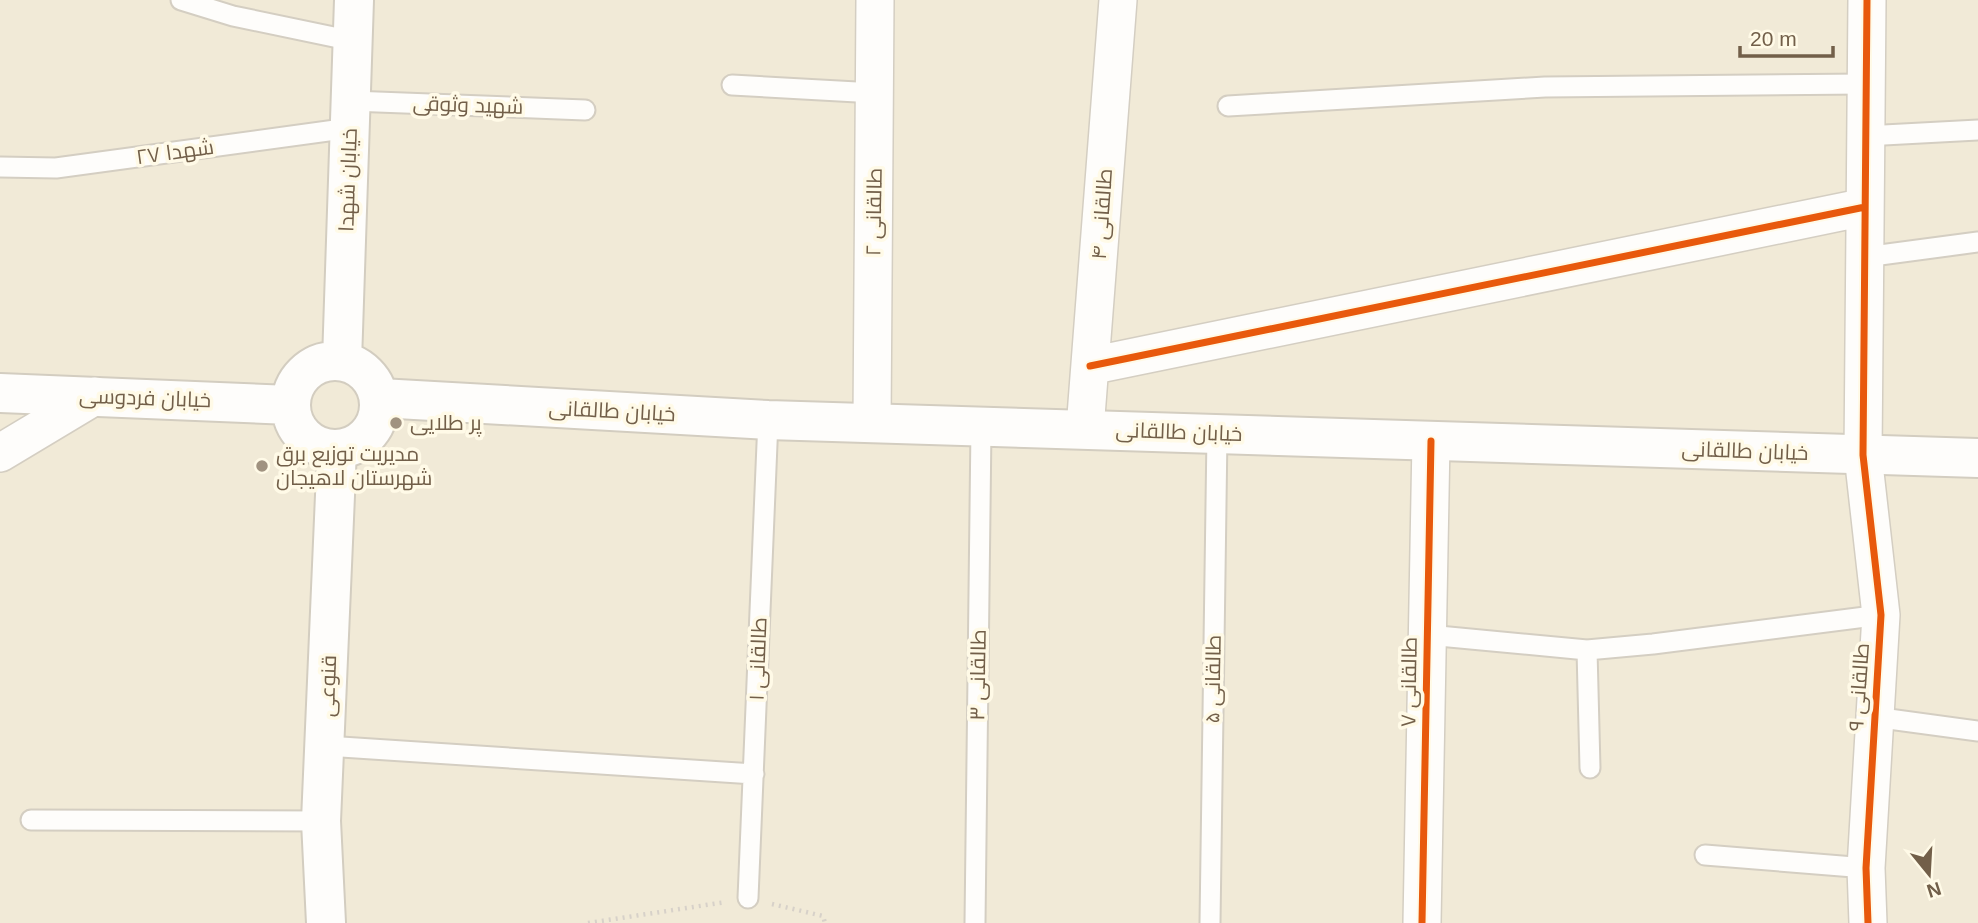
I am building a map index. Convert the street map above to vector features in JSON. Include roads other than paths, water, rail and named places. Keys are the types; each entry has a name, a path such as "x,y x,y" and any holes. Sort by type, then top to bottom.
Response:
{"main road":[{"name":"خیابان شهدا","path":"342,361 354,0"},
{"path":"327,361 356,365 367,373 375,384 380,398 376,424 368,435 358,443 337,449 319,447 307,440 292,418 290,405 300,376 312,366 327,361"},
{"name":"خیابان فردوسی","path":"0,393 290,405"},
{"name":"خیابان طالقانی","path":"380,398 768,420 1978,458"},
{"name":"قنوعی","path":"326,923 321,821 337,449"}],"street":[{"name":"طالقانی ۲","path":"872,423 875,0"},
{"name":"طالقانی ۴","path":"1085,429 1118,0"},
{"name":"طالقانی ۹","path":"1867,0 1863,454 1881,615 1866,868 1868,923"},
{"path":"1090,366 1866,207"},
{"path":"0,453 95,396"},
{"name":"طالقانی ۷","path":"1422,923 1431,441"}],"lane":[{"path":"181,0 233,16 353,41"},
{"path":"1228,106 1545,87 1865,84"},
{"path":"732,85 875,93"},
{"name":"شهید وثوقی","path":"351,114 585,110"},
{"name":"۲۷ شهدا","path":"0,167 57,168 351,114"},
{"path":"1865,136 1978,130"},
{"path":"1865,257 1978,242"},
{"name":"طالقانی ۱","path":"748,898 768,420"},
{"name":"طالقانی ۳","path":"975,923 981,427"},
{"name":"طالقانی ۵","path":"1210,923 1217,434"},
{"path":"1428,635 1587,650 1881,615"},
{"path":"1587,650 1590,768"},
{"path":"1874,717 1978,731"},
{"path":"326,746 754,774"},
{"path":"31,820 321,821"},
{"path":"1705,855 1866,868"}],"place":[{"name":"پر طلایی","path":"396,423"},
{"name":"مدیریت توزیع برق شهرستان لاهیجان","path":"262,466"}]}
